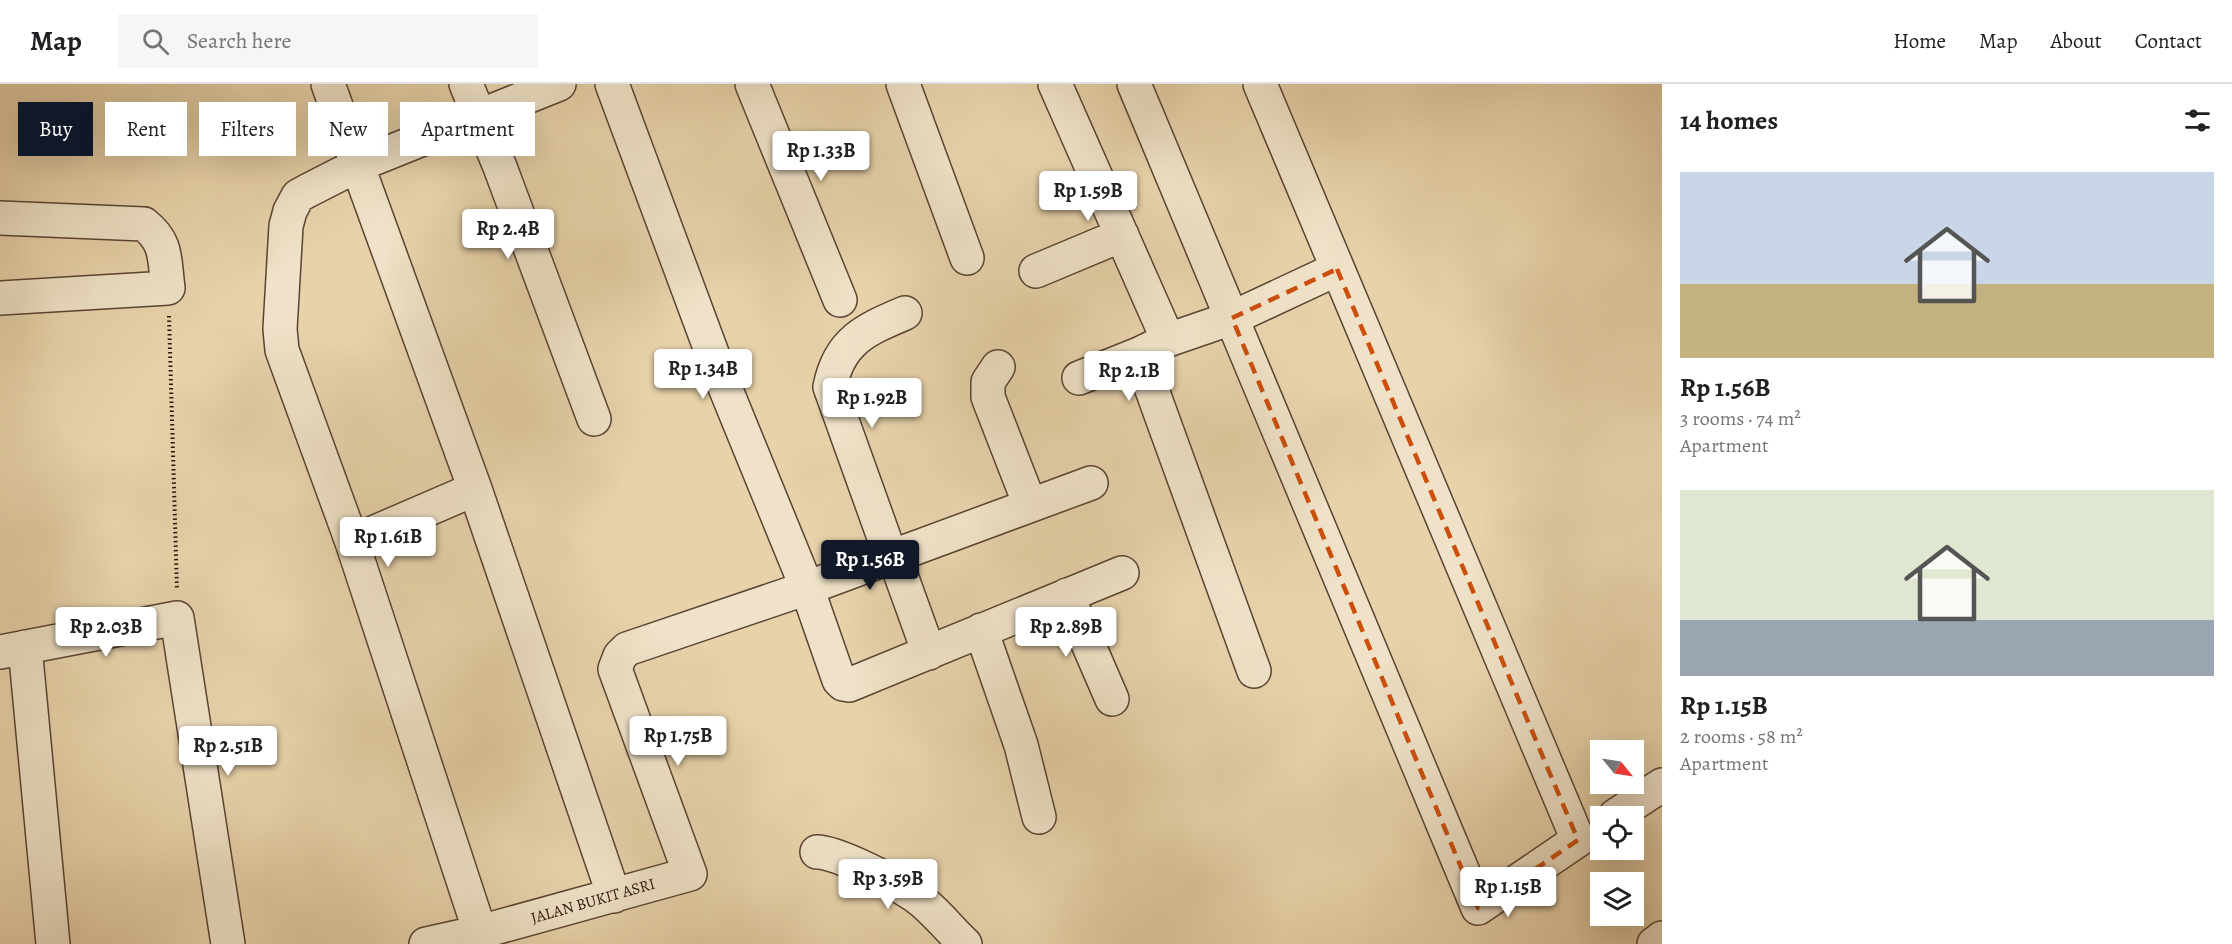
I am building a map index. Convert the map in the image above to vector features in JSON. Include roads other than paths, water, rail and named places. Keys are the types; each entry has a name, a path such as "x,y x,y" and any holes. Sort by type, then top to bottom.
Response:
{"street":[{"path":"328,84 475,489 614,896"},
{"path":"466,84 473,102"},
{"path":"515,102 559,84"},
{"path":"612,84 722,380 807,588 839,680 843,684 849,685 1122,573"},
{"path":"752,84 840,300"},
{"path":"903,84 967,258"},
{"path":"1055,84 1122,235 1154,347 1254,671"},
{"path":"1134,84 1478,908 1589,833 1337,269 1260,84"},
{"path":"400,148 358,165 298,196 290,211 286,226 280,329 282,350 352,542 480,932"},
{"path":"495,156 594,419"},
{"path":"0,218 144,224 157,234 162,245 168,288 0,298"},
{"path":"1036,271 1122,235"},
{"path":"1079,378 1232,318 1337,269"},
{"path":"905,314 875,326 854,340 833,369 830,387 929,652"},
{"path":"998,368 988,382 988,397 1030,505"},
{"path":"807,588 1090,483"},
{"path":"352,542 475,489"},
{"name":"JALAN BUKIT ASRI","path":"426,944 480,932 690,874 615,669 617,662 627,649 807,588"},
{"path":"1067,596 1112,699"},
{"path":"53,944 13,649 177,618 228,944"},
{"path":"981,630 1021,745 1039,817"},
{"path":"1630,806 1662,785"},
{"path":"817,852 828,852 842,857 915,895 964,944"},
{"path":"1654,944 1662,938"}]}
